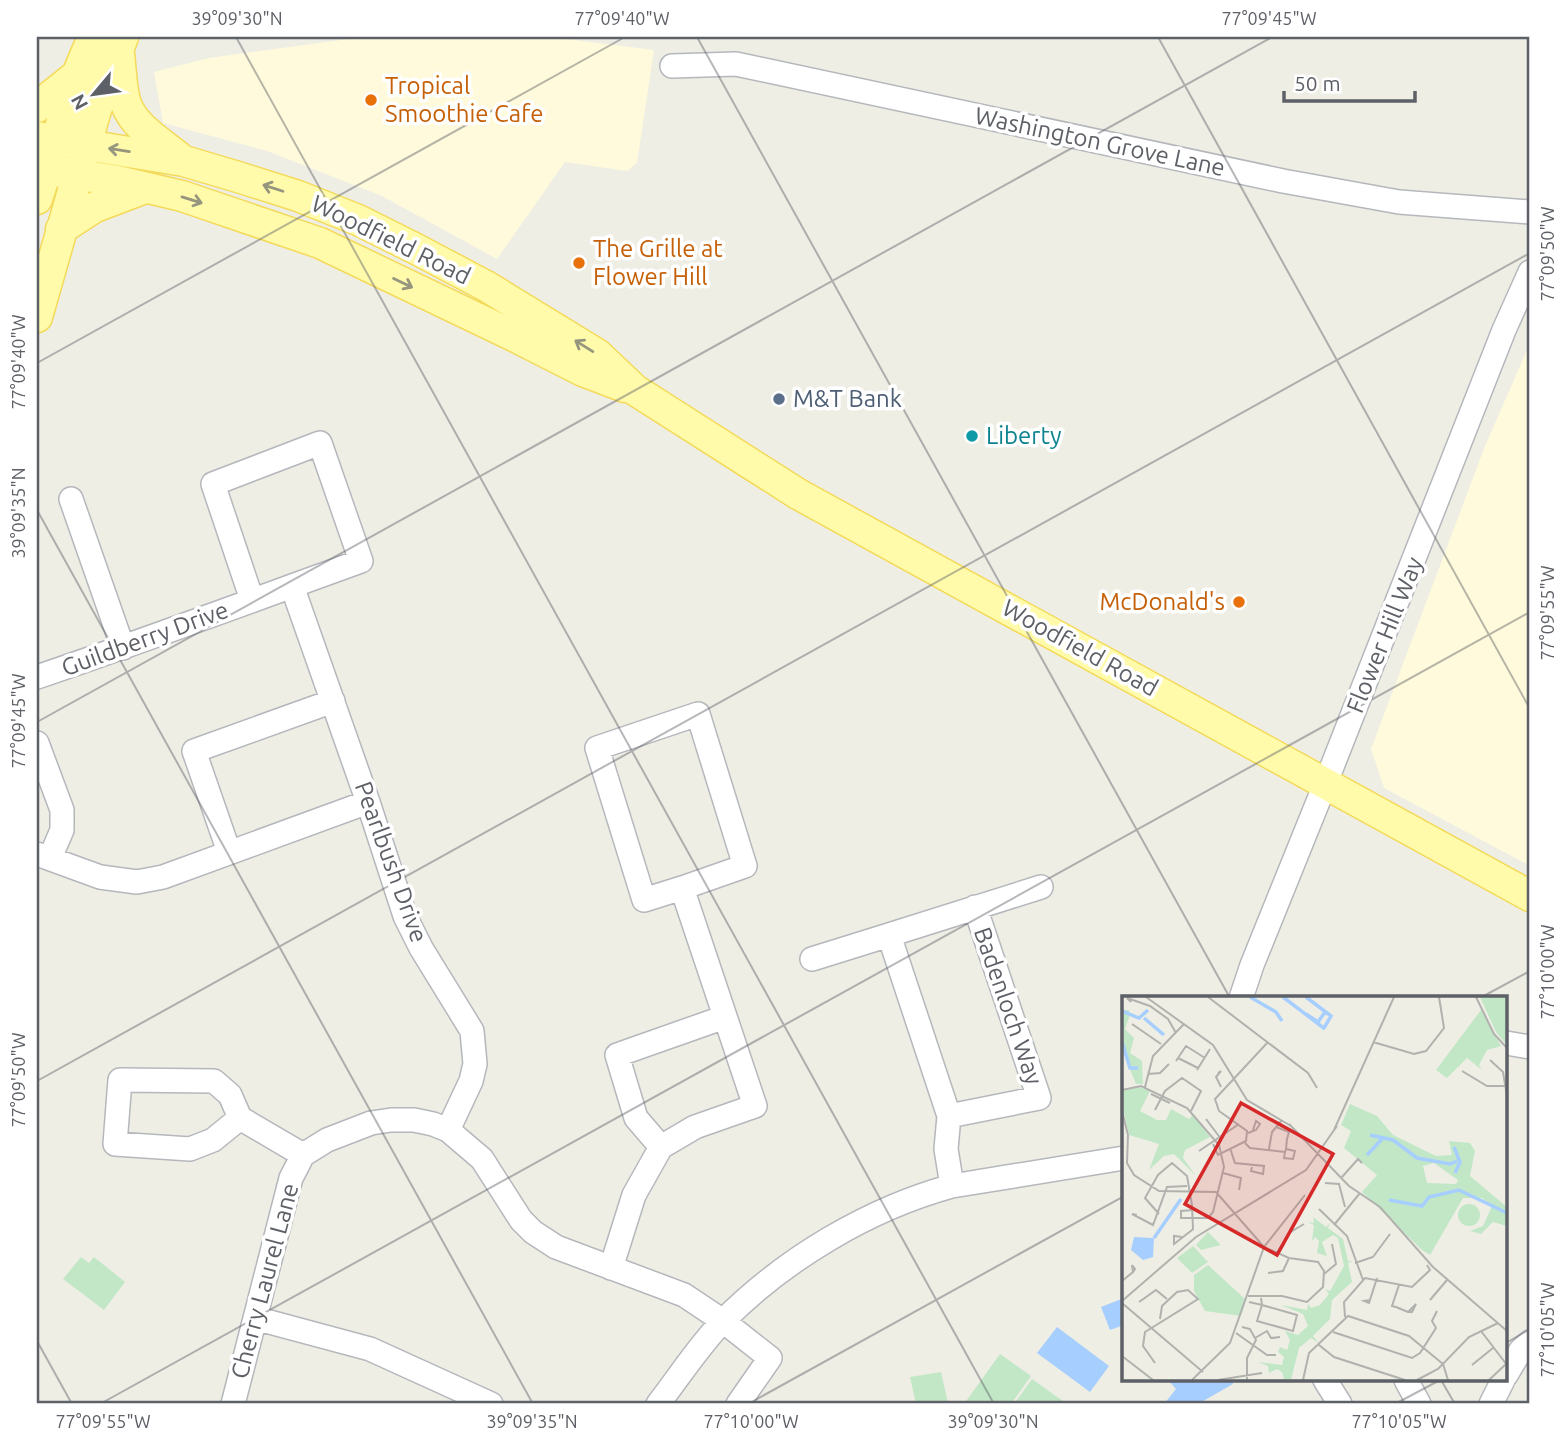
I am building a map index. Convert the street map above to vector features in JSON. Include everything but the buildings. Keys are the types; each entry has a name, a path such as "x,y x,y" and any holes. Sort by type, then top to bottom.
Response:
{"main road":[{"path":"37,107 77,75 111,41"},
{"path":"37,317 86,145 111,41"},
{"path":"111,41 125,102 131,114 139,124 184,161"},
{"path":"37,199 46,139 77,75"},
{"name":"Woodfield Road","path":"46,139 184,161 298,196 358,219 486,286 597,354 635,390 798,494 1530,896"},
{"name":"Woodfield Road","path":"41,168 145,188 237,213 320,243 583,371 635,390"},
{"path":"61,229 96,207 145,188"}],"street":[{"name":"Washington Grove Lane","path":"672,66 736,64 1283,181 1399,202 1530,212"},
{"name":"Flower Hill Way","path":"1242,996 1504,330 1530,272"},
{"name":"Guildberry Drive","path":"37,677 123,648 361,561 320,443 213,484 253,600"},
{"path":"71,499 123,648"},
{"name":"Pearlbush Drive","path":"292,586 405,916 421,948 472,1031 475,1064 471,1081 448,1130"},
{"path":"229,852 194,751 333,701"},
{"path":"698,713 746,866 682,888 644,900 597,748 698,713"},
{"path":"37,743 62,810 62,830 43,856 100,877 137,882 163,877 368,802"},
{"name":"Badenloch Way","path":"812,959 1041,887"},
{"path":"611,1268 635,1195 661,1147 695,1126 755,1106 682,888"},
{"name":"Badenloch Way","path":"949,1116 1039,1098 975,907"},
{"path":"889,934 949,1116 946,1149 952,1186"},
{"path":"661,1147 636,1118 617,1055 725,1017"},
{"path":"1508,1044 1530,1047"},
{"path":"240,1118 213,1140 190,1149 115,1144 120,1080 214,1081 230,1096 240,1118 303,1155"},
{"name":"Cherry Laurel Lane","path":"233,1404 291,1178 303,1155 327,1140 371,1124 414,1120 448,1130 482,1159 521,1220 533,1232 556,1247 684,1295 770,1358 738,1404"},
{"path":"658,1404 723,1321 773,1277 872,1216 952,1186 1122,1158"},
{"path":"255,1318 370,1349 491,1404"},
{"path":"1508,1371 1530,1342"},
{"path":"1326,1382 1340,1404"},
{"path":"1407,1382 1419,1404"},
{"path":"1491,1404 1502,1382"}],"shaded area":[{"path":"363,37 550,37 654,50 637,163 627,171 565,162 497,259 382,196 267,151 163,123 154,72 209,58"},
{"path":"1530,343 1530,866 1384,788 1371,749 1485,446"}],"green space":[{"path":"81,1257 89,1263 94,1257 125,1282 104,1310 63,1279"},
{"path":"1000,1354 1031,1376 1011,1404 964,1404"},
{"path":"941,1372 948,1403 916,1404 910,1377"},
{"path":"1032,1379 1063,1401 1061,1404 1014,1404"}],"water":[{"path":"1122,1299 1122,1326 1110,1330 1101,1307"},
{"path":"1057,1327 1109,1366 1090,1392 1037,1353"},
{"path":"1170,1382 1233,1384 1198,1404 1164,1404 1176,1389"}],"place":[{"name":"Tropical Smoothie Cafe","path":"371,100"},
{"name":"The Grille at Flower Hill","path":"579,263"},
{"name":"M&T Bank","path":"779,399"},
{"name":"Liberty","path":"972,436"},
{"name":"McDonald's","path":"1239,602"}]}
